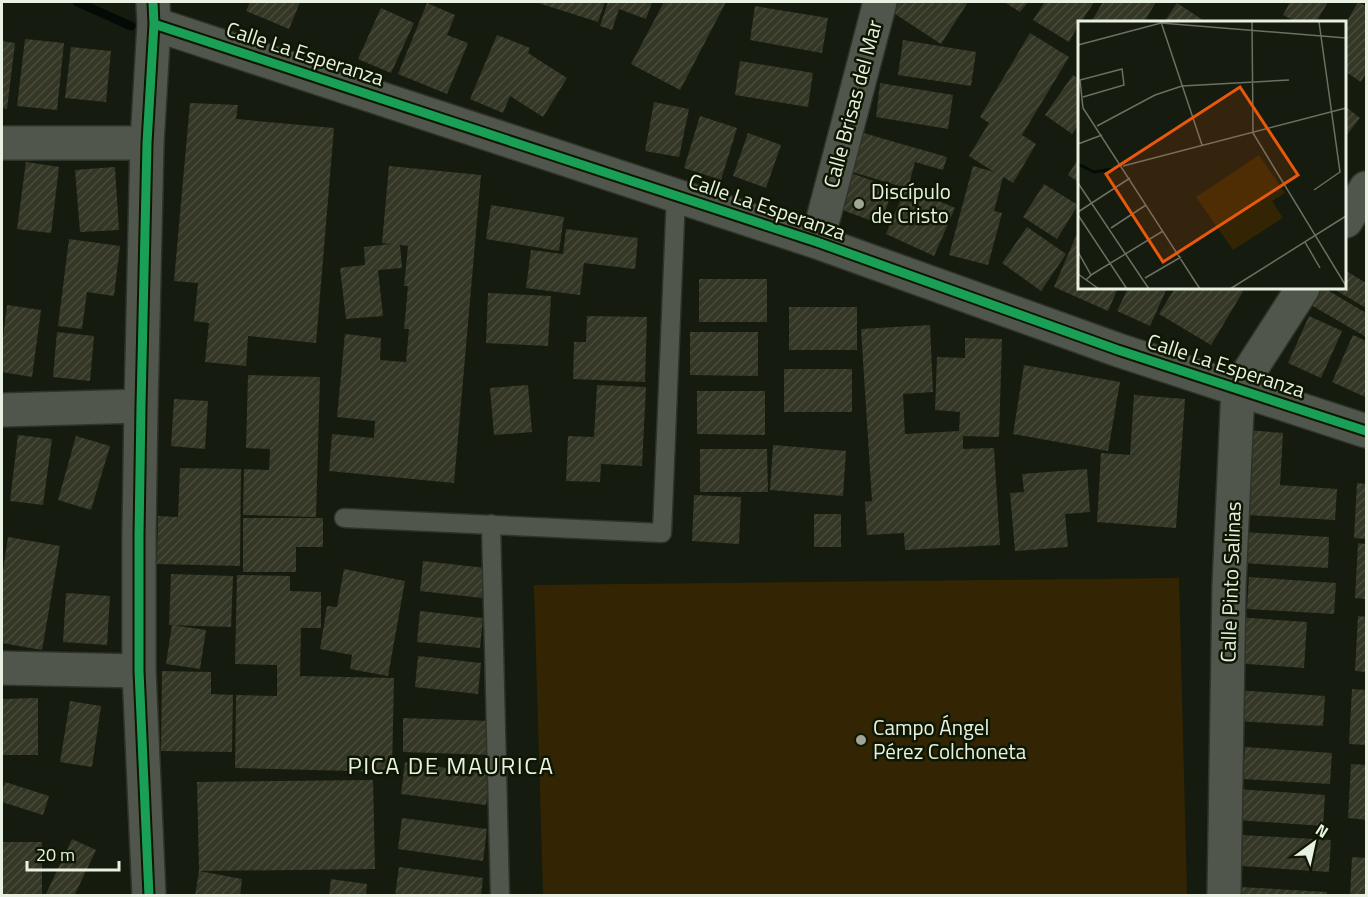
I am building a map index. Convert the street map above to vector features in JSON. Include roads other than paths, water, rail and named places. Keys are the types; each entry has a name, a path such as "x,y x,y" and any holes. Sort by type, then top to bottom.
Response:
{"street":[{"name":"Calle Brisas del Mar","path":"817,242 880,2"},
{"name":"Calle La Esperanza","path":"154,13 817,242 1118,350 1366,431"},
{"path":"149,896 139,671 141,406 147,143 154,13"},
{"path":"2,143 147,143"},
{"path":"1347,219 1366,188"},
{"name":"Calle Pinto Salinas","path":"1224,896 1229,586 1239,389 1302,290"},
{"path":"2,410 141,406"},
{"path":"2,668 139,671"}],"lane":[{"path":"344,518 662,533 676,195"},
{"path":"491,524 500,896"}],"waterway":[{"path":"77,2 131,26"}],"place":[{"name":"Discípulo de Cristo","path":"859,204"},
{"name":"Campo Ángel Pérez Colchoneta","path":"861,740"}],"district":[{"name":"PICA DE MAURICA","path":"451,766"}]}
